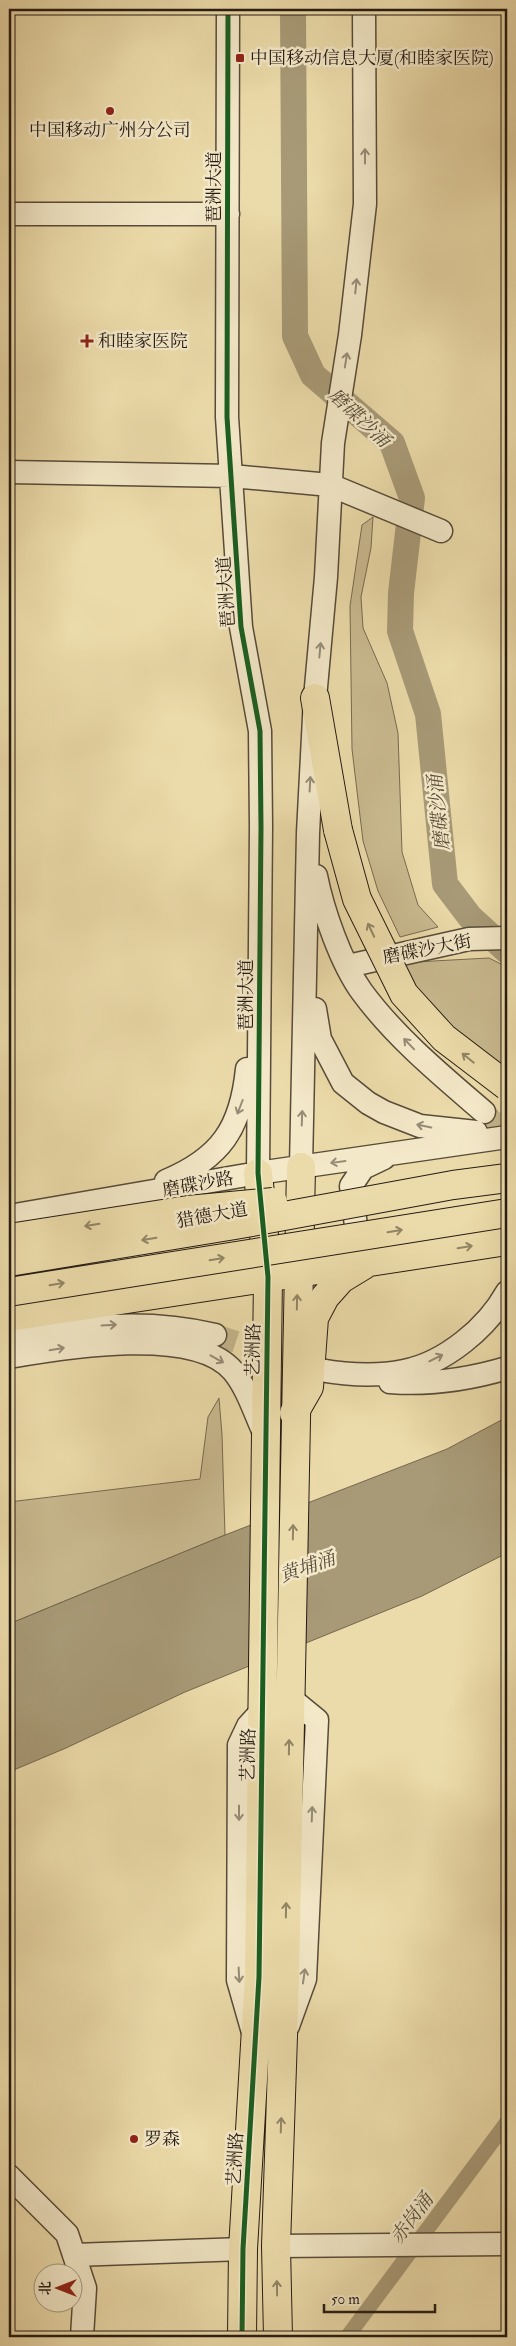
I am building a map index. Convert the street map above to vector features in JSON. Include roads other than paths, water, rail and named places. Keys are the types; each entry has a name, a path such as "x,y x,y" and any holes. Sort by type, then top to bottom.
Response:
{"main road":[{"path":"315,698 338,830 357,900 404,994 444,1038 507,1086"},
{"path":"278,2337 276,2246 284,2039 294,1413 301,1167"},
{"name":"艺洲路","path":"242,2337 243,2248 259,1977 268,1277 258,1173"},
{"name":"猎德大道","path":"9,1262 235,1225 453,1185 507,1178"},
{"path":"9,1238 188,1210 453,1185"},
{"path":"9,1292 507,1213"},
{"path":"9,1317 155,1293 507,1241"},
{"path":"294,1413 309,1387 314,1318 324,1297 341,1279 368,1262"}],"street":[{"name":"琶洲大道","path":"228,9 227,417 241,626 260,731 258,1173"},
{"path":"301,1167 308,833 315,698 326,577 333,443 350,335 365,204 364,9"},
{"path":"9,214 228,214"},
{"path":"9,472 232,476 330,485 359,495 441,531"},
{"path":"308,833 319,894 348,966 362,991 408,1044 484,1112"},
{"path":"128,1196 193,1170 214,1152 234,1124 244,1096 260,937"},
{"name":"磨碟沙大街","path":"348,966 469,940 507,938"},
{"path":"307,944 320,1039 343,1083 384,1112 420,1126 450,1131 507,1135"},
{"name":"磨碟沙路","path":"9,1216 258,1173 507,1135"},
{"path":"394,1153 363,1168 351,1186 356,1226 374,1248 399,1258"},
{"path":"128,1196 158,1202 171,1212 181,1235 181,1248 175,1270 155,1293"},
{"path":"507,1292 496,1310 472,1334 445,1354 419,1366 406,1371 377,1375 346,1374 320,1370 374,1380 415,1383 455,1380 507,1368"},
{"path":"9,1338 109,1325 165,1326 215,1335"},
{"path":"9,1357 63,1348 120,1344 173,1346 198,1351 218,1358 232,1370 244,1387 265,1436"},
{"path":"255,2039 238,1980 239,1745 248,1726 269,1703 295,1702 317,1720 305,1979 284,2039"},
{"path":"9,2176 68,2234 85,2288 82,2337"},
{"path":"276,2246 506,2244"},
{"path":"74,2255 243,2248"}],"water":[{"name":"黄埔涌","path":"507,1417 507,1553 422,1596 185,1692 66,1748 9,1772 9,1624 225,1535 447,1449"}],"waterway":[{"name":"磨碟沙涌","path":"293,9 295,336 313,375 392,443 412,498 401,593 400,631 428,714 445,884 470,917 507,951"},
{"name":"赤岗涌","path":"347,2337 507,2122"}],"tunnel":[{"path":"484,1112 507,1136"},
{"path":"215,1335 312,1367"}],"place":[{"name":"中国移动信息大厦(和睦家医院)","path":"240,58"},
{"name":"中国移动广州分公司","path":"110,111"},
{"name":"和睦家医院","path":"87,341"},
{"name":"罗森","path":"134,2139"}]}
